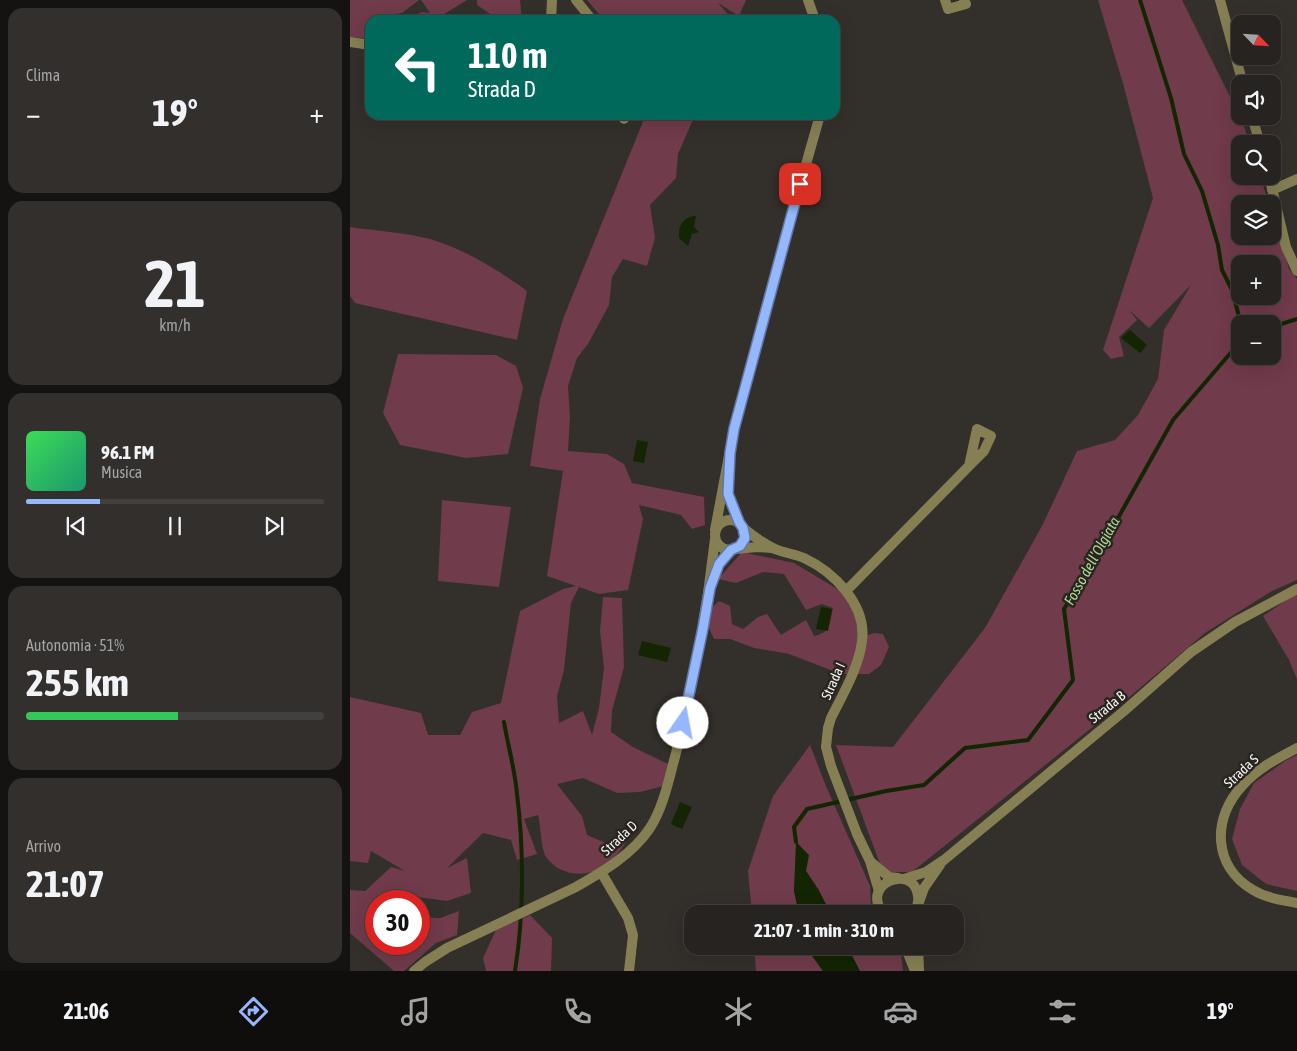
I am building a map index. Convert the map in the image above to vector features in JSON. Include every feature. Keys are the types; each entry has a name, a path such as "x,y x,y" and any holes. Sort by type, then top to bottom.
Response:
{"street":[{"path":"551,15 552,0"},
{"path":"576,0 587,15"},
{"path":"808,0 813,15"},
{"path":"945,0 948,9 966,4 964,0"},
{"path":"1220,0 1241,75"},
{"path":"350,42 365,44"},
{"name":"Strada D","path":"414,971 447,948 576,887 601,872 637,844 650,828 661,806 683,723 703,628 710,588 715,534 734,429 819,120"},
{"path":"1272,190 1297,179"},
{"path":"1271,185 1286,247 1297,271"},
{"name":"Strada D","path":"730,453 728,494 741,525"},
{"path":"846,590 969,466"},
{"path":"727,520 741,525 745,533 743,542 733,549 721,547 715,534 720,523 727,520"},
{"name":"Strada I","path":"741,525 775,549"},
{"name":"Strada I","path":"733,549 757,547 775,549 804,558 830,574 846,590 858,612 863,636 858,658 831,718 826,738 826,747 834,776 870,862 879,891 879,905"},
{"name":"Strada D","path":"710,588 719,564 733,549"},
{"name":"Strada B","path":"879,891 887,882 926,872 944,860 1124,711 1191,652 1235,622 1297,589"},
{"name":"Strada S","path":"1297,748 1264,767 1244,784 1226,808 1221,833 1224,858 1230,870 1240,881 1261,895 1297,903"},
{"name":"Strada B","path":"918,905 924,888 944,860"},
{"path":"870,862 889,876 901,879 915,887 918,892 917,905"},
{"path":"601,872 628,918 633,935 629,971"},
{"path":"909,955 915,971"},
{"path":"918,955 919,971"}],"shaded area":[{"path":"350,0 419,0 402,13 365,15 365,38 350,37"},
{"path":"421,0 467,0 443,15 415,15 422,12 430,13"},
{"path":"477,0 520,0 522,15 492,15 477,5"},
{"path":"587,0 746,0 739,15 718,3 729,15 600,15"},
{"path":"1098,0 1182,0 1231,99 1231,125 1244,125 1247,135 1231,135 1231,185 1263,185 1266,195 1231,195 1231,245 1281,245 1281,242 1289,269 1297,279 1297,580 1272,591 1205,633 1120,705 912,872 883,872 836,745 893,747 985,628 1043,524 1077,451 1115,440 1138,415 1158,379 1164,330 1191,285 1149,328 1129,310 1137,320 1119,337 1124,356 1111,359 1103,350 1153,198 1124,87"},
{"path":"644,120 693,120 678,154 676,178 650,205 655,238 647,266 623,259 612,277 609,305 588,344 577,358 568,386 570,417 568,451 607,454 624,464 632,483 704,497 705,525 692,529 681,515 639,505 643,519 628,590 599,594 579,587 571,603 564,670 557,696 559,723 583,711 592,735 599,708 604,668 600,631 603,597 622,598 624,667 612,711 611,732 633,747 672,766 667,785 640,792 617,793 583,778 557,784 582,816 587,835 606,843 626,842 611,861 592,872 570,873 551,863 544,853 538,815 524,819 537,854 517,860 511,840 483,833 447,868 467,858 471,893 447,901 430,899 430,890 366,890 391,867 405,871 371,851 368,863 350,861 350,697 421,713 428,735 460,735 472,712 501,703 520,611 563,589 576,586 547,576 563,471 530,466 540,399 563,319"},
{"path":"696,216 694,227 699,232 692,234 688,246 679,238 679,229 682,222"},
{"path":"350,227 400,233 443,243 468,254 505,275 527,291 517,340 355,303 350,296"},
{"path":"1130,330 1147,345 1140,353 1121,338"},
{"path":"398,354 496,355 516,366 523,388 508,454 466,458 400,445 383,413"},
{"path":"637,440 648,442 644,463 633,461"},
{"path":"442,500 511,507 499,587 438,581"},
{"path":"742,552 794,563 846,595 865,636 874,633 883,634 889,647 881,665 869,674 841,674 789,654 754,648 730,639 714,639 709,628 708,611 719,601 730,606 732,624 743,629 758,617 767,614 781,635 806,620 814,636 827,630 830,623 833,608 822,604 806,610 784,574 763,572 736,583 718,579"},
{"path":"1297,593 1297,679 1289,660 1263,616"},
{"path":"821,607 832,609 828,631 816,629"},
{"path":"642,641 671,648 667,662 638,655"},
{"path":"810,745 870,886 871,905 826,905 806,871 800,846 797,842 794,891 797,905 751,905 748,871 773,796"},
{"path":"1297,755 1297,891 1266,884 1242,865 1232,839 1240,809 1254,783 1285,761"},
{"path":"680,802 692,807 682,829 671,824"},
{"path":"796,842 809,855 806,871 826,905 797,905 794,891"},
{"path":"350,890 365,891 365,946 350,933"},
{"path":"459,911 457,935 436,943 430,948 430,918 440,918"},
{"path":"530,915 552,938 551,971 486,971 483,958 496,930"},
{"path":"375,955 422,955 404,971 394,971"},
{"path":"755,955 811,955 823,971 756,971"},
{"path":"811,955 852,955 860,971 823,971"},
{"path":"852,955 901,955 903,971 860,971"}],"waterway":[{"path":"1140,0 1171,98 1184,154 1202,191 1218,245 1222,270 1232,290 1239,315"},
{"name":"Fosso dell’Olgiata","path":"1281,324 1297,319"},
{"name":"Fosso dell’Olgiata","path":"796,842 794,827 807,809 886,791 924,785 965,748 1028,740 1073,680 1064,609 1104,543 1173,420 1231,352"},
{"path":"504,722 516,785 521,837 520,928 515,971"}],"route":[{"path":"683,723 710,588 719,564 731,550 740,546 745,538 745,533 728,494 730,453 734,429 800,184"}]}
